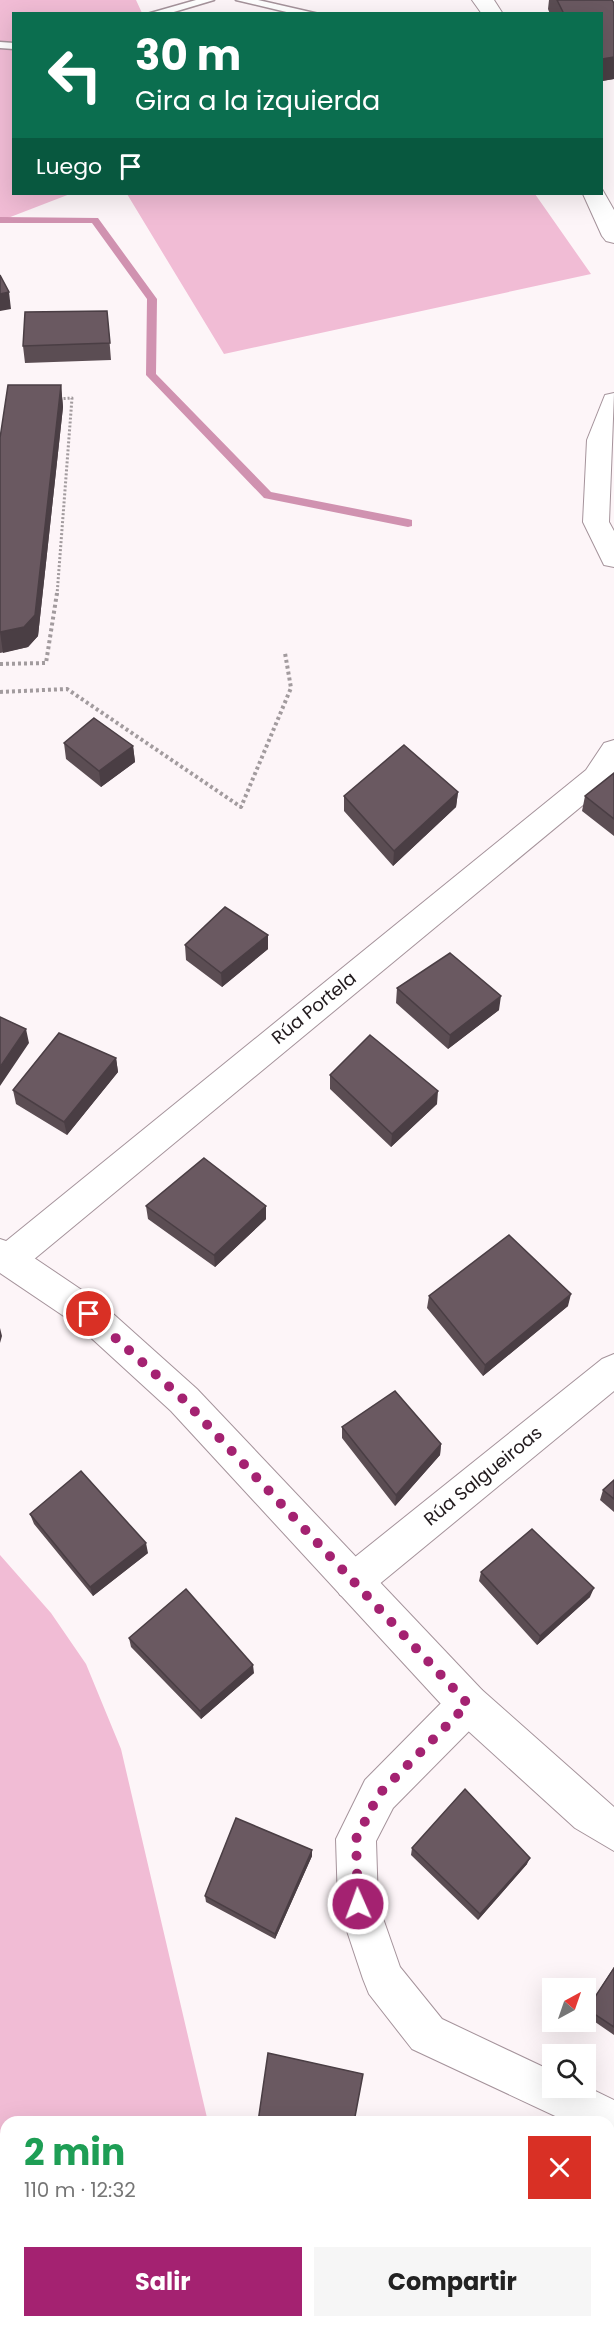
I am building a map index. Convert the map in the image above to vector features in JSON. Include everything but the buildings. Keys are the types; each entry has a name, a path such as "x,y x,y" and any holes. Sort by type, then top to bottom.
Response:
{"street":[{"path":"595,195 614,236"},
{"path":"614,401 600,440 596,522 614,558"},
{"name":"Rúa Portela","path":"4,1257 596,778 614,751"},
{"path":"4,1257 89,1314 184,1400 468,1704 589,1814 614,1831"},
{"name":"Rúa Salgueiroas","path":"353,1582 614,1370"},
{"path":"468,1704 379,1794 356,1839 358,1904 384,1979 427,2034 601,2116"}],"lane":[{"path":"160,12 209,0"},
{"path":"241,0 304,12"}],"path":[{"path":"0,664 46,663 56,612 72,398 51,399"},
{"path":"0,692 66,688 241,807 291,688 285,652"}],"shaded area":[{"path":"0,0 136,0 142,12 12,12 12,195 67,195 0,221"},
{"path":"128,195 536,195 591,274 224,354"},
{"path":"0,1555 51,1613 86,1664 121,1749 207,2116 0,2116"}],"waterway":[{"path":"0,220 95,220 152,299 151,375 268,495 408,523"}],"route":[{"path":"89,1314 184,1400 468,1704 379,1794 356,1839 358,1904"}]}
